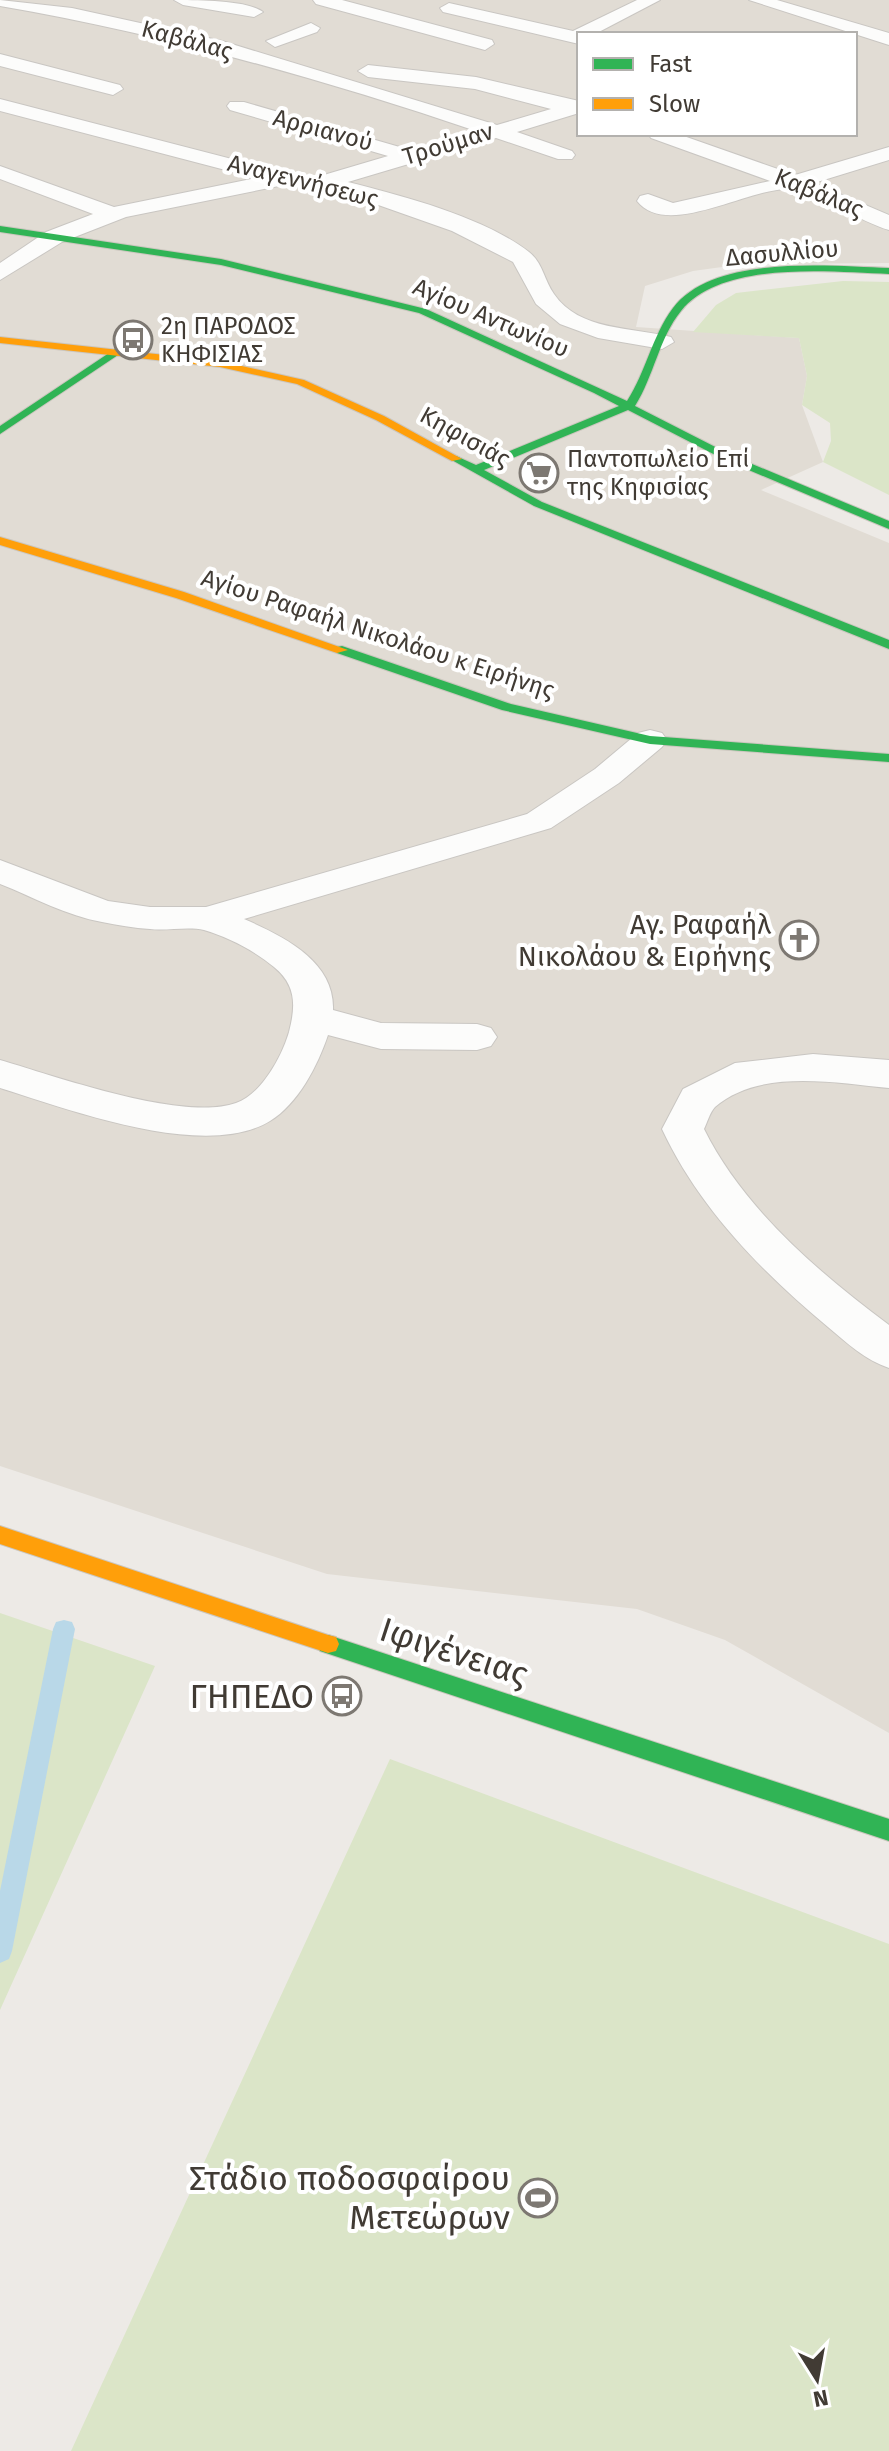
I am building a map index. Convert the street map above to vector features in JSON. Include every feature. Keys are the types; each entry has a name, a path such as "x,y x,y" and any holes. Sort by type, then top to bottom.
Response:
{"street":[{"path":"183,0 254,12"},
{"path":"322,0 485,44"},
{"path":"586,32 651,0"},
{"path":"758,0 889,42"},
{"name":"Καβάλας","path":"0,1 181,35 326,75 565,155"},
{"path":"445,3 577,36"},
{"path":"106,19 140,5"},
{"path":"275,41 311,28"},
{"path":"857,50 889,42"},
{"path":"0,60 113,89"},
{"name":"Καβάλας","path":"326,75 367,71 433,76 486,85 577,109"},
{"name":"Αναγεννήσεως","path":"0,105 285,179 358,192 500,245 527,263 540,291 563,317 612,334 662,342"},
{"name":"Αρριανού","path":"237,106 409,156"},
{"name":"Τρούμαν","path":"318,184 577,109"},
{"path":"0,129 33,113"},
{"name":"Καβάλας","path":"664,136 794,182 889,223"},
{"path":"648,201 671,210 794,182 889,153"},
{"path":"0,172 113,214"},
{"path":"0,273 54,237 113,214 285,179"},
{"name":"Αγίου Αντωνίου","path":"0,229 256,268 412,308 629,406 729,458 889,525"},
{"name":"Δασυλλίου","path":"629,406 638,394 685,299 711,284 776,273 889,271"},
{"name":"Κηφισιάς","path":"0,340 228,365 300,382 370,413 538,504 889,645"},
{"path":"0,431 119,351"},
{"path":"474,470 629,406"},
{"name":"Αγίου Ραφαήλ Νικολάου κ Ειρήνης","path":"0,541 180,595 507,707 650,740 889,758"},
{"path":"0,871 101,911 150,918 208,918 539,821 607,776 650,740"},
{"path":"0,1074 172,1117 197,1120 242,1118 264,1109 293,1068 313,1018 315,997 299,969 279,952 208,918"},
{"path":"313,1018 381,1036 477,1037"},
{"path":"889,1074 813,1067 749,1073 698,1099 683,1129 692,1155 741,1217 856,1326 889,1350"},
{"name":"Ιφιγένειας","path":"0,1535 889,1830"}],"shaded area":[{"path":"0,0 889,0 889,263 744,264 693,271 645,286 636,327 799,338 807,376 802,405 823,462 761,490 889,543 889,1733 725,1640 637,1609 327,1574 0,1466"}],"green space":[{"path":"843,281 889,282 889,495 823,462 831,441 830,423 802,405 807,376 799,338 693,332 716,305 736,293"},
{"path":"0,1613 155,1666 0,2010"},
{"name":"Στάδιο ποδοσφαίρου Μετεώρων","path":"390,1759 889,1944 889,2451 71,2451"}],"waterway":[{"path":"0,1951 64,1629"}],"traffic: fast":[{"path":"0,229 221,262 422,311 598,391 729,458 889,525"},
{"path":"474,470 629,406 670,320 695,292 718,281 746,274 808,269 889,271"},
{"path":"0,431 119,351"},
{"path":"456,459 538,504 889,645"},
{"path":"342,650 507,707 650,740 889,758"},
{"path":"328,1644 889,1830"}],"traffic: slow":[{"path":"0,340 220,364 300,382 380,418 456,459"},
{"path":"0,541 180,595 342,650"},
{"path":"0,1535 328,1644"}],"place":[{"name":"2η ΠΑΡΟΔΟΣ ΚΗΦΙΣΙΑΣ","path":"133,340"},
{"name":"Παντοπωλείο Επί της Κηφισίας","path":"539,473"},
{"name":"Αγ. Ραφαήλ Νικολάου & Ειρήνης","path":"799,940"},
{"name":"ΓΗΠΕΔΟ","path":"342,1696"},
{"name":"Στάδιο ποδοσφαίρου Μετεώρων","path":"538,2198"}]}
